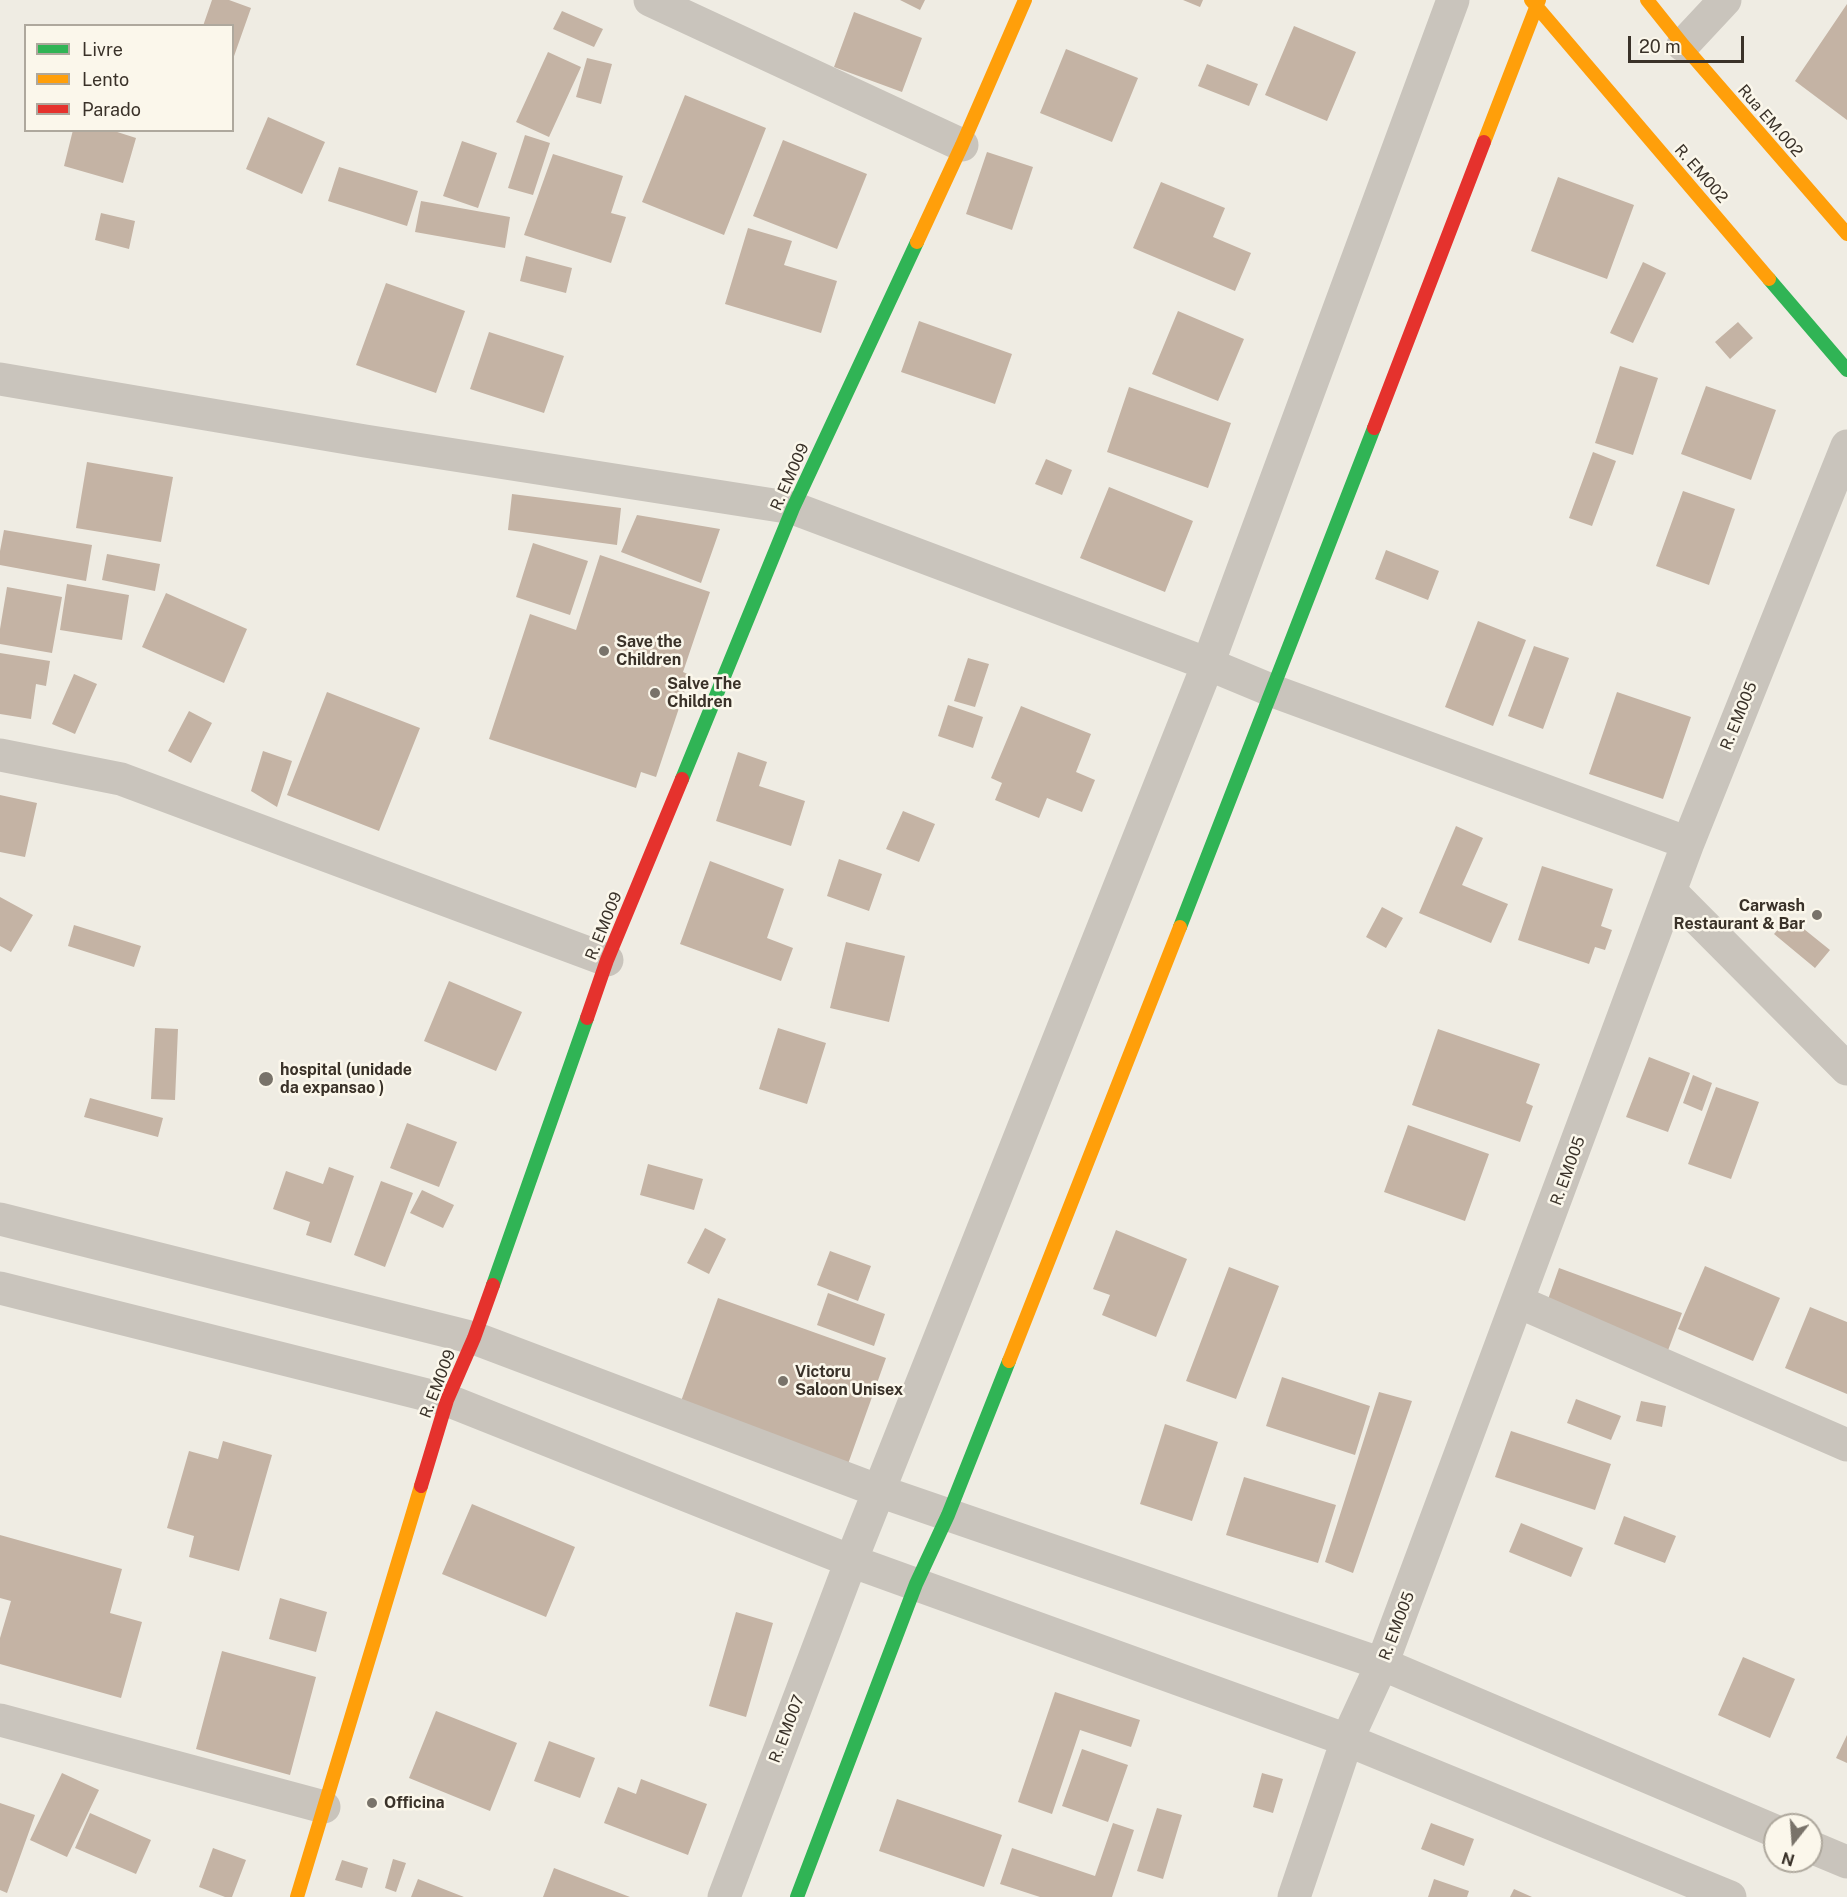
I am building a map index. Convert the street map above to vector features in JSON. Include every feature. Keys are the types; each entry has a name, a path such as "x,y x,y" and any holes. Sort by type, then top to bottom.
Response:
{"street":[{"path":"650,0 962,145"},
{"name":"R. EM009","path":"297,1897 447,1400 474,1338 607,960 793,508 962,145 1025,0"},
{"name":"R. EM007","path":"724,1897 850,1561 1208,664 1453,0"},
{"name":"Rua EM.002","path":"1647,0 1683,45 1847,234"},
{"path":"1683,45 1725,0"},
{"path":"797,1897 916,1584 948,1515 1273,691 1535,2"},
{"name":"R. EM002","path":"1535,2 1847,370"},
{"path":"0,379 365,441 793,508 1208,664 1273,691 1688,843"},
{"name":"R. EM005","path":"1294,1897 1347,1740 1382,1664 1519,1302 1688,843 1847,446"},
{"path":"0,755 121,779 607,960"},
{"path":"1671,892 1847,1069"},
{"path":"0,1220 474,1338 879,1491 1382,1664 1763,1826"},
{"path":"0,1288 447,1400 850,1561 1347,1740 1730,1897"},
{"path":"1519,1302 1847,1445"},
{"path":"0,1720 324,1807"},
{"path":"1823,1851 1847,1862"}],"building":[{"path":"212,0 229,0 251,8 234,56 234,24 204,24"},
{"path":"900,0 925,0 920,10"},
{"path":"1183,0 1203,0 1200,7"},
{"path":"1847,4 1847,120 1795,81"},
{"path":"562,11 603,29 594,47 553,29"},
{"path":"854,12 922,38 902,92 834,67"},
{"path":"1294,26 1356,52 1327,121 1265,95"},
{"path":"1066,49 1138,78 1112,142 1040,113"},
{"path":"548,52 581,67 549,137 516,122"},
{"path":"587,58 612,64 601,104 576,97"},
{"path":"1207,64 1258,84 1249,106 1198,86"},
{"path":"685,95 766,128 724,235 642,202"},
{"path":"268,117 325,142 302,194 246,169"},
{"path":"72,132 117,132 136,138 123,183 64,166"},
{"path":"525,135 550,143 533,195 508,188"},
{"path":"783,140 867,174 837,249 753,216"},
{"path":"462,141 497,153 478,208 443,196"},
{"path":"987,152 1033,167 1012,230 966,214"},
{"path":"553,154 623,176 611,213 626,217 611,263 524,235"},
{"path":"339,167 418,191 407,226 328,201"},
{"path":"1558,177 1634,205 1607,279 1531,251"},
{"path":"1161,182 1225,208 1213,237 1251,253 1235,291 1133,248"},
{"path":"421,201 510,217 505,248 415,232"},
{"path":"101,213 135,221 129,249 95,240"},
{"path":"748,228 792,241 784,265 837,281 821,333 725,304"},
{"path":"526,256 572,268 566,293 520,281"},
{"path":"1643,262 1666,273 1633,343 1610,333"},
{"path":"386,283 465,311 436,393 356,365"},
{"path":"1178,311 1244,339 1218,401 1152,374"},
{"path":"919,321 1012,354 995,404 901,372"},
{"path":"1738,322 1753,338 1730,359 1715,342"},
{"path":"489,332 564,356 544,413 470,389"},
{"path":"1620,366 1658,378 1633,455 1595,443"},
{"path":"1706,386 1776,410 1751,480 1681,454"},
{"path":"1129,387 1231,423 1208,488 1107,452"},
{"path":"1593,452 1616,461 1592,526 1569,518"},
{"path":"1046,459 1072,470 1062,495 1035,484"},
{"path":"87,462 173,477 161,542 76,528"},
{"path":"1109,487 1193,521 1165,592 1080,558"},
{"path":"1683,491 1735,509 1709,585 1656,566"},
{"path":"512,494 621,508 617,545 508,530"},
{"path":"637,515 720,529 701,583 621,552"},
{"path":"4,530 92,545 86,581 0,565"},
{"path":"533,543 588,561 570,615 516,597"},
{"path":"1386,550 1439,571 1428,600 1375,579"},
{"path":"107,554 160,564 155,591 102,580"},
{"name":"Save the Children","path":"600,555 710,592 683,672 690,675 656,777 641,772 636,788 489,739 530,614 576,630"},
{"path":"67,584 129,595 122,640 60,630"},
{"path":"7,587 62,597 52,653 0,644 0,629"},
{"path":"166,593 247,629 224,683 142,647"},
{"path":"1478,621 1526,640 1493,726 1445,707"},
{"path":"1534,646 1569,658 1543,729 1508,716"},
{"path":"0,653 50,661 46,686 36,684 31,719 0,714"},
{"path":"968,658 989,664 975,707 954,701"},
{"path":"74,674 97,684 75,734 52,724"},
{"path":"327,692 420,728 379,831 287,795"},
{"path":"1617,692 1691,717 1663,799 1589,774"},
{"path":"948,705 983,717 973,748 938,736"},
{"path":"1021,706 1091,734 1076,772 1095,780 1082,812 1047,798 1039,818 995,800 1002,783 991,778"},
{"path":"189,711 212,723 191,763 168,751"},
{"path":"263,751 292,761 277,807 251,791"},
{"path":"738,752 767,762 759,786 805,801 791,846 716,821"},
{"path":"0,795 37,803 25,857 0,852"},
{"path":"903,811 935,824 919,862 886,849"},
{"path":"1456,826 1483,838 1462,885 1508,904 1491,943 1419,913"},
{"path":"839,859 882,874 869,911 827,896"},
{"path":"710,861 784,889 767,938 793,948 781,981 680,944"},
{"path":"1542,866 1613,889 1601,926 1612,930 1605,950 1595,947 1589,964 1518,940"},
{"path":"0,897 33,915 11,952 0,946"},
{"path":"1382,907 1403,918 1386,948 1366,937"},
{"path":"1789,917 1830,950 1815,968 1774,934"},
{"path":"74,925 141,946 134,967 68,946"},
{"path":"846,942 905,956 889,1022 830,1008"},
{"path":"449,981 522,1012 496,1071 424,1041"},
{"path":"155,1028 178,1029 175,1100 151,1099"},
{"path":"778,1028 826,1043 807,1104 759,1089"},
{"path":"1438,1029 1540,1064 1526,1103 1533,1106 1520,1142 1412,1105"},
{"path":"1649,1057 1690,1073 1668,1132 1626,1117"},
{"path":"1693,1075 1712,1083 1702,1111 1683,1103"},
{"path":"1716,1087 1759,1102 1731,1179 1688,1164"},
{"path":"90,1098 163,1118 158,1137 84,1117"},
{"path":"407,1123 457,1142 439,1187 390,1168"},
{"path":"1408,1125 1489,1154 1465,1221 1384,1192"},
{"path":"648,1164 703,1179 694,1210 640,1195"},
{"path":"329,1167 354,1176 331,1243 306,1235 310,1222 273,1209 286,1171 323,1184"},
{"path":"381,1181 413,1193 385,1267 354,1255"},
{"path":"422,1190 454,1205 443,1228 410,1213"},
{"path":"705,1228 726,1239 709,1274 687,1263"},
{"path":"1116,1230 1187,1259 1156,1337 1102,1315 1110,1295 1093,1289"},
{"path":"830,1251 871,1266 858,1301 817,1285"},
{"path":"1705,1266 1780,1298 1753,1361 1678,1329"},
{"path":"1229,1267 1279,1286 1236,1399 1186,1381"},
{"path":"1559,1268 1682,1313 1667,1353 1545,1308"},
{"path":"828,1293 885,1314 874,1346 817,1325"},
{"name":"Victoru Saloon Unisex","path":"718,1298 886,1358 848,1464 680,1404"},
{"path":"1810,1307 1847,1322 1847,1394 1785,1368"},
{"path":"1282,1377 1370,1406 1355,1455 1266,1426"},
{"path":"1379,1392 1412,1401 1353,1573 1325,1562"},
{"path":"1576,1399 1621,1416 1611,1440 1567,1423"},
{"path":"1641,1401 1666,1406 1662,1427 1636,1421"},
{"path":"1165,1424 1218,1442 1192,1521 1140,1504"},
{"path":"1511,1431 1611,1464 1595,1510 1495,1477"},
{"path":"223,1441 272,1455 239,1571 189,1557 194,1536 167,1528 189,1451 218,1459"},
{"path":"1244,1477 1336,1505 1318,1563 1226,1535"},
{"path":"472,1504 575,1547 546,1617 442,1574"},
{"path":"1624,1516 1676,1536 1665,1563 1614,1544"},
{"path":"1521,1523 1583,1548 1571,1577 1509,1552"},
{"path":"0,1535 122,1569 110,1613 142,1622 121,1698 0,1664 0,1638 11,1601 0,1598"},
{"path":"280,1598 327,1612 316,1652 269,1639"},
{"path":"736,1612 773,1623 746,1717 709,1706"},
{"path":"222,1651 316,1677 290,1775 196,1749"},
{"path":"1743,1657 1795,1679 1770,1738 1718,1715"},
{"path":"1055,1692 1140,1720 1131,1747 1080,1730 1052,1814 1018,1802"},
{"path":"436,1711 517,1743 490,1811 409,1778"},
{"path":"1847,1735 1847,1763 1836,1758"},
{"path":"549,1741 595,1758 580,1798 534,1781"},
{"path":"1082,1749 1128,1765 1108,1822 1062,1806"},
{"path":"62,1773 99,1790 67,1857 30,1840"},
{"path":"1262,1773 1283,1779 1273,1813 1253,1807"},
{"path":"641,1779 707,1804 688,1855 604,1823 618,1787 636,1794"},
{"path":"897,1799 1002,1835 984,1887 879,1851"},
{"path":"0,1803 35,1815 7,1893 0,1890"},
{"path":"1157,1808 1182,1815 1163,1879 1137,1871"},
{"path":"90,1813 151,1840 136,1874 75,1848"},
{"path":"1113,1823 1134,1830 1112,1897 1040,1897 1000,1884 1012,1848 1095,1876"},
{"path":"1431,1823 1474,1839 1464,1866 1421,1849"},
{"path":"213,1848 246,1860 232,1897 225,1897 199,1887"},
{"path":"393,1859 406,1863 396,1892 385,1888"},
{"path":"342,1860 368,1868 362,1888 335,1880"},
{"path":"554,1868 630,1897 543,1897"},
{"path":"418,1879 464,1897 411,1897"},
{"path":"1434,1879 1469,1891 1467,1897 1428,1897"},
{"path":"1514,1889 1532,1897 1510,1897"}],"traffic: fast":[{"path":"682,779 793,508 917,242"},
{"path":"1769,279 1847,370"},
{"path":"1180,927 1374,428"},
{"path":"493,1285 587,1018"},
{"path":"797,1897 916,1584 948,1515 1009,1361"}],"traffic: slow":[{"path":"917,242 1025,0"},
{"path":"1531,0 1769,279"},
{"path":"1484,142 1539,0"},
{"path":"1647,0 1683,45 1847,234"},
{"path":"1009,1361 1180,927"},
{"path":"297,1897 421,1486"}],"traffic: jam":[{"path":"1374,428 1484,142"},
{"path":"587,1018 607,960 682,779"},
{"path":"421,1486 447,1400 474,1338 493,1285"}],"place":[{"name":"Save the Children","path":"604,651"},
{"name":"Salve The Children","path":"655,693"},
{"name":"Carwash Restaurant & Bar","path":"1817,915"},
{"name":"hospital (unidade da expansao )","path":"266,1079"},
{"name":"Victoru Saloon Unisex","path":"783,1381"},
{"name":"Officina","path":"372,1803"}]}
